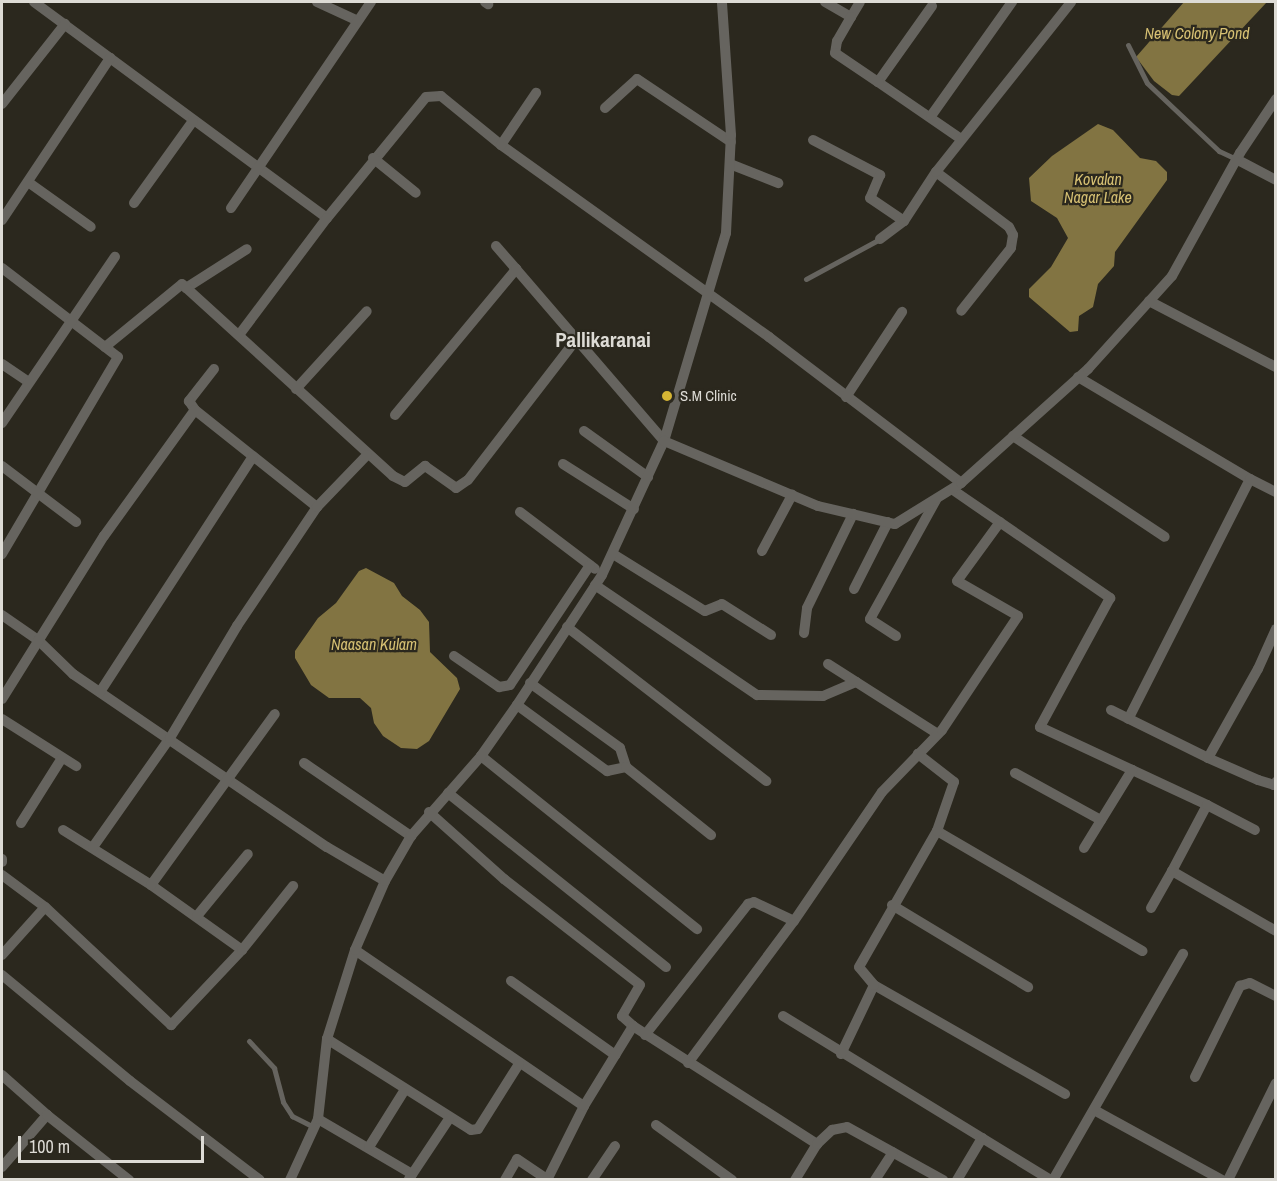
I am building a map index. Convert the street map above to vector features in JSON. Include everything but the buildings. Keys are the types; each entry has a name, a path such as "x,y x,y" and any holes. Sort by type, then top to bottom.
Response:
{"street":[{"path":"34,2 327,218"},
{"path":"317,2 356,20"},
{"path":"231,208 370,2"},
{"path":"293,1178 316,1123 327,1039 355,950 385,881 411,836 429,812 481,756 602,575 663,441 726,233 731,142 722,2"},
{"path":"825,2 851,17"},
{"path":"860,2 837,41 835,53 931,116 961,140"},
{"path":"931,116 1012,2"},
{"path":"880,239 904,220 936,172 1071,2"},
{"path":"878,82 932,6"},
{"path":"2,104 65,24"},
{"path":"2,220 110,58"},
{"path":"605,108 637,79 731,142"},
{"path":"501,145 536,93"},
{"path":"239,335 373,158 432,94 441,96 501,145 846,397 1000,522 1110,598 1040,727 1207,805 1255,830"},
{"path":"496,246 663,441 792,495 895,524 957,486 1013,436 1078,377 1172,276 1236,159 1275,99"},
{"path":"134,203 193,120"},
{"path":"813,140 880,175 870,198 904,220"},
{"path":"373,158 416,193"},
{"path":"1236,159 1275,180"},
{"path":"730,164 778,183"},
{"path":"936,172 1013,235 1011,248 961,311"},
{"path":"28,182 91,227"},
{"path":"186,288 248,249"},
{"path":"2,423 115,257"},
{"path":"2,268 70,323 118,357 2,554"},
{"path":"395,415 516,268"},
{"path":"105,347 182,284 367,454 401,481 408,480 425,466 456,488 468,480 575,341"},
{"path":"1149,301 1275,366"},
{"path":"296,389 367,311"},
{"path":"846,397 902,312"},
{"path":"2,364 29,382"},
{"path":"214,369 189,401 195,410 317,507"},
{"path":"1078,377 1275,492"},
{"path":"2,699 104,536 195,410"},
{"path":"584,431 648,477"},
{"path":"1013,436 1165,537"},
{"path":"93,847 170,738 237,626 317,507 367,454"},
{"path":"99,692 122,661 128,643 205,534 253,456"},
{"path":"563,464 634,509"},
{"path":"2,466 76,522"},
{"path":"1128,719 1250,479"},
{"path":"762,551 792,495"},
{"path":"896,636 870,619 936,500"},
{"path":"520,512 602,575"},
{"path":"804,633 807,608 853,514"},
{"path":"854,589 888,522"},
{"path":"688,1063 794,921 882,792 938,734 1018,616 957,581 1000,522"},
{"path":"613,554 705,611 722,604 771,635"},
{"path":"454,656 499,687 510,685 590,565"},
{"path":"595,585 757,695 823,696 856,682"},
{"path":"2,615 38,640 73,674 327,847 385,881"},
{"path":"567,627 766,781"},
{"path":"1208,758 1258,669 1275,629"},
{"path":"828,664 938,734"},
{"path":"530,683 620,748 626,767 711,835"},
{"path":"517,705 607,771 626,767"},
{"path":"1111,710 1258,780 1274,785 1275,782"},
{"path":"151,885 275,714"},
{"path":"2,719 76,766"},
{"path":"918,754 954,782 938,831 892,905 859,967 874,985 1065,1094"},
{"path":"481,756 697,929"},
{"path":"21,823 62,758"},
{"path":"304,763 411,836"},
{"path":"1084,848 1132,770"},
{"path":"1015,773 1101,820"},
{"path":"448,793 666,967"},
{"path":"1151,908 1207,805"},
{"path":"429,812 504,879 640,985 640,989 622,1013 633,1026 817,1144"},
{"path":"63,830 151,885 242,950"},
{"path":"938,831 1142,951"},
{"path":"197,916 248,854"},
{"path":"1173,871 1275,931"},
{"path":"2,875 45,907 171,1025 242,950 293,886"},
{"path":"645,1035 747,904 754,902 794,921"},
{"path":"892,905 1028,987"},
{"path":"2,955 45,907"},
{"path":"355,950 519,1064 584,1106"},
{"path":"783,1016 841,1054 1052,1179 1096,1111 1183,954"},
{"path":"2,975 130,1081 260,1179"},
{"path":"511,981 615,1055"},
{"path":"1195,1077 1240,986 1250,983 1275,996"},
{"path":"841,1054 874,985"},
{"path":"505,1179 517,1159 546,1179 584,1106 633,1026"},
{"path":"327,1039 404,1091 471,1130 478,1129 519,1064"},
{"path":"2,1075 47,1115 129,1179"},
{"path":"1228,1179 1275,1083"},
{"path":"369,1147 404,1091"},
{"path":"1096,1111 1222,1179"},
{"path":"2,1167 47,1115"},
{"path":"316,1123 369,1147 410,1177 449,1119"},
{"path":"656,1125 732,1179"},
{"path":"795,1179 817,1144 832,1130 847,1127 943,1179"},
{"path":"957,1179 982,1138"},
{"path":"592,1179 615,1146"},
{"path":"875,1179 893,1152"}],"lane":[{"path":"1128,45 1147,83 1219,151 1236,159"},
{"path":"806,279 880,239"},
{"path":"249,1041 274,1068 283,1102 292,1116 316,1123"}],"water":[{"name":"New Colony Pond","path":"1184,2 1267,2 1179,96 1172,95 1154,81 1136,57"},
{"name":"Kovalan Nagar Lake","path":"1098,124 1113,130 1140,158 1156,161 1167,172 1167,180 1115,252 1114,266 1098,284 1093,307 1079,316 1078,331 1070,332 1029,297 1029,289 1051,267 1068,238 1057,218 1031,201 1029,178 1052,156"},
{"name":"Naasan Kulam","path":"366,568 394,583 402,596 420,610 429,622 430,652 457,678 460,689 429,741 417,749 401,748 383,736 374,723 371,708 360,698 329,698 311,685 295,658 295,651 318,618 336,603 359,571"}],"place":[{"name":"S.M Clinic","path":"667,396"}],"district":[{"name":"Pallikaranai","path":"603,340"}]}
